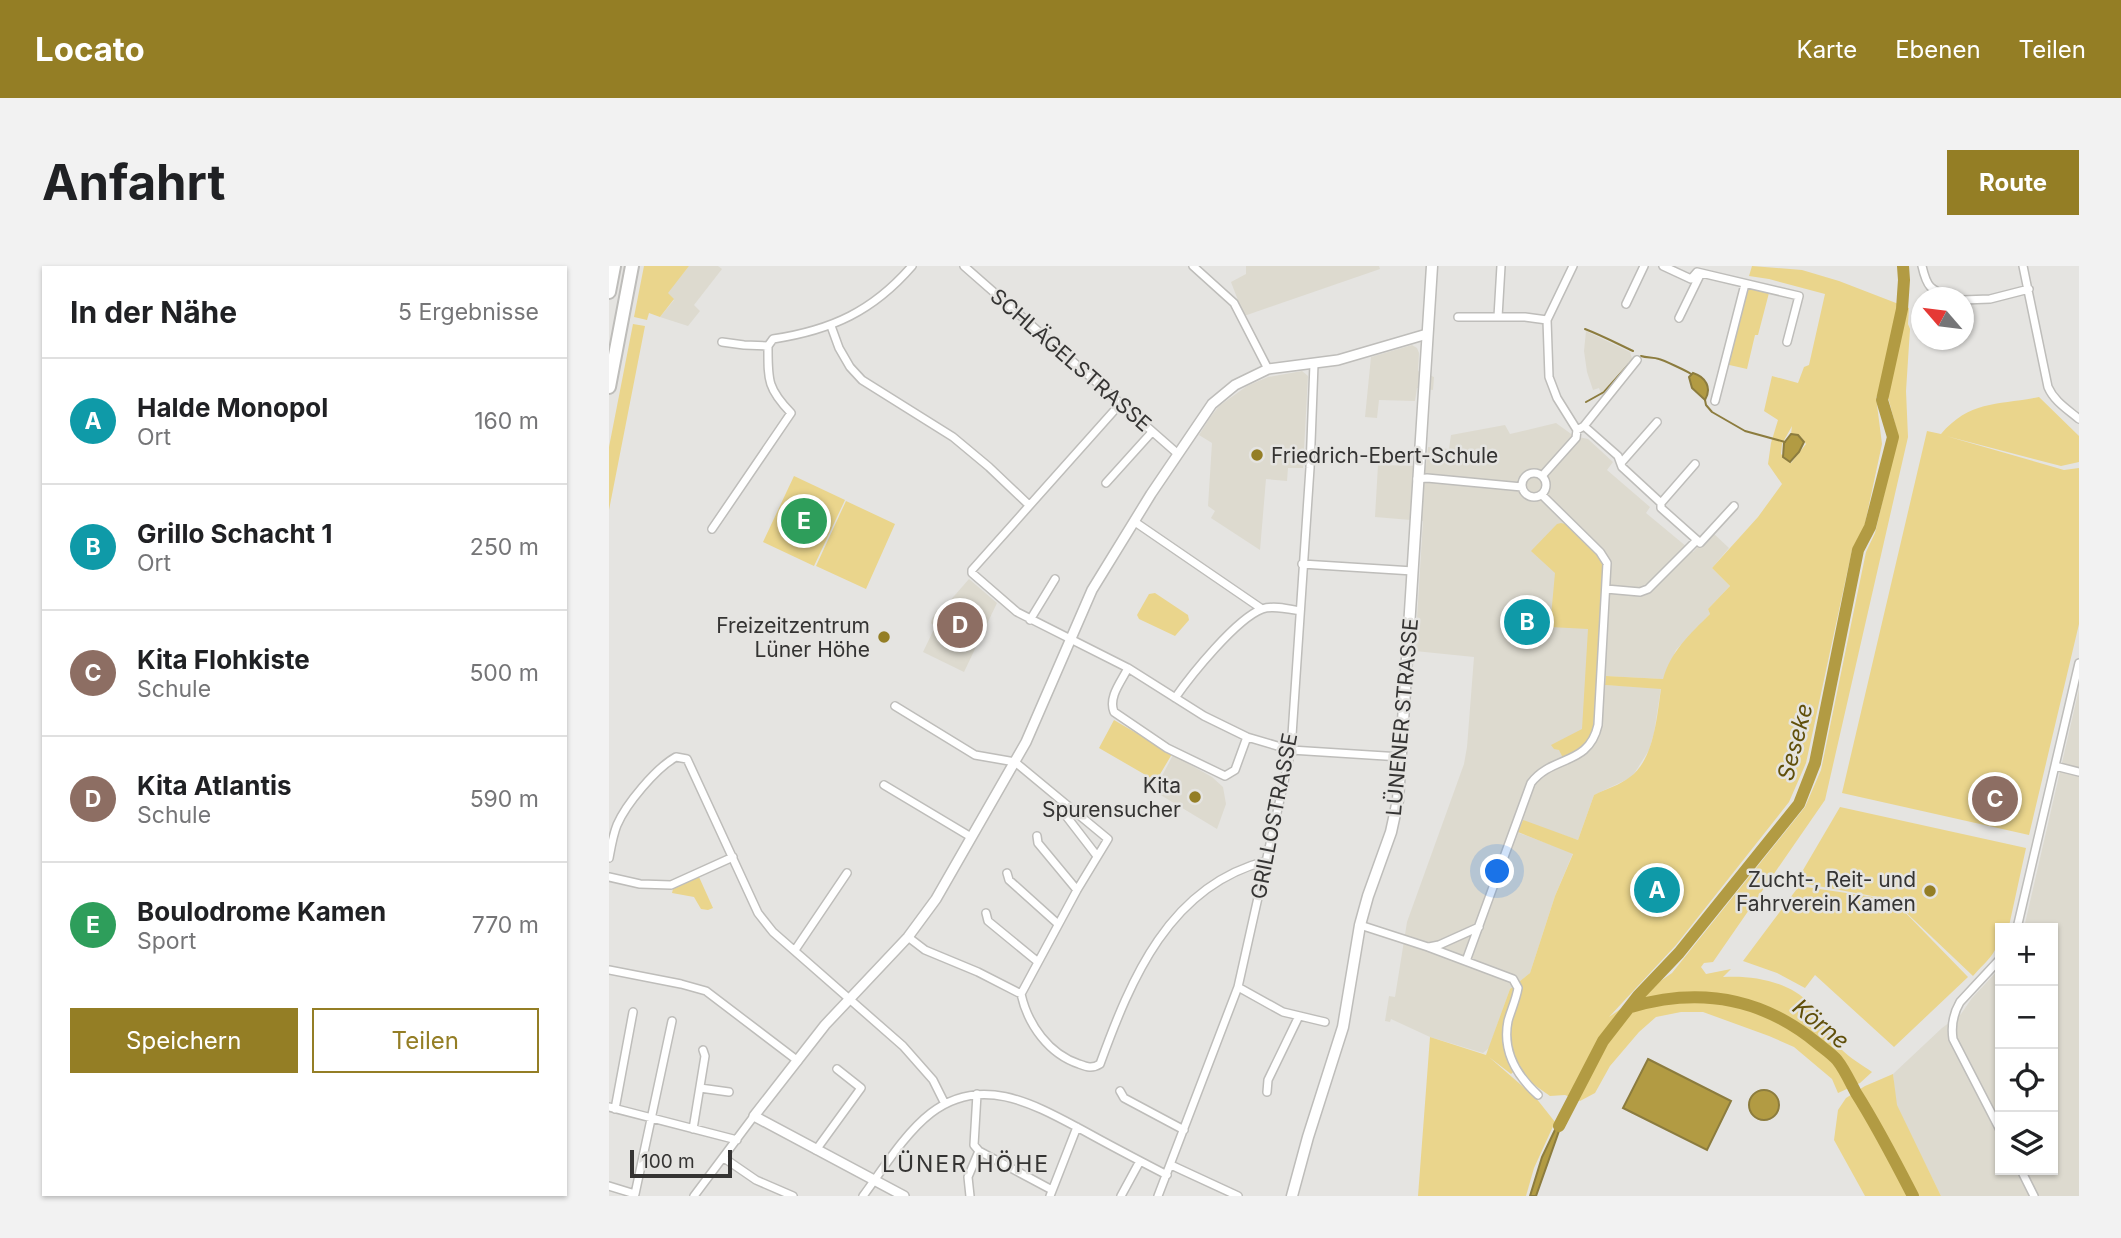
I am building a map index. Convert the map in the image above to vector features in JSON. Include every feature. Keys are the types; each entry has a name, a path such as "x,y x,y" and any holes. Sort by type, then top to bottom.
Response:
{"highway":[{"path":"609,292 614,266"},
{"path":"609,387 632,266"}],"main road":[{"name":"LÜNENER STRASSE","path":"1292,1196 1344,1025 1360,925 1393,825 1398,800 1432,266"}],"street":[{"path":"712,529 791,413 777,399 771,388 768,346 773,339 804,334 852,316 876,300 912,266"},
{"name":"SCHLÄGELSTRASSE","path":"964,266 1178,454"},
{"path":"1193,266 1234,303 1268,369"},
{"path":"1498,317 1501,266"},
{"path":"1573,266 1547,320 1549,377 1557,398 1580,428 1618,456 1622,467 1661,503 1661,508 1700,543 1734,506"},
{"path":"1626,304 1644,266"},
{"path":"1663,266 1691,279 1697,272 1799,296 1787,342"},
{"path":"1922,266 1928,287"},
{"path":"2023,266 2043,368 2052,395 2079,419"},
{"path":"1679,318 1701,273"},
{"path":"1715,401 1745,284"},
{"path":"1974,300 1990,299 2029,289"},
{"path":"1458,317 1547,320"},
{"path":"831,326 839,348 850,367 862,380 953,437 1029,505"},
{"path":"694,1196 825,1025 908,937 936,899 1015,762 1044,704 1092,590 1212,404 1235,385 1268,369 1338,360 1427,334"},
{"path":"722,342 768,346"},
{"path":"1542,476 1576,438 1580,428 1637,360"},
{"name":"GRILLOSTRASSE","path":"1158,1196 1238,988 1291,750 1310,468 1314,364"},
{"path":"1120,404 971,573 1006,604 1030,620 1128,668 1204,716 1247,737 1291,750 1401,757"},
{"path":"1621,463 1657,422"},
{"path":"1106,483 1152,432"},
{"path":"1661,503 1695,464"},
{"path":"1531,473 1542,476 1546,488 1542,495 1531,497 1522,487 1524,479 1531,473"},
{"path":"1417,479 1522,487"},
{"path":"1466,961 1531,783 1542,772 1584,751 1596,735 1598,725 1606,559 1542,495"},
{"path":"1135,523 1262,608 1300,611"},
{"path":"1606,589 1640,592 1648,589 1697,540"},
{"path":"1303,564 1413,570"},
{"path":"1030,620 1055,579"},
{"path":"1175,698 1187,680 1226,638 1262,608"},
{"path":"2019,923 2079,663"},
{"path":"1128,668 1113,697 1111,705 1114,712 1167,748 1225,776 1235,770 1247,737"},
{"path":"895,706 975,755 1015,762 1108,839 1058,924 1021,995 1036,1029 1053,1051 1073,1062 1088,1068 1100,1064 1131,987 1161,935 1180,912 1204,890 1246,866 1266,862"},
{"path":"609,858 621,817 655,772 676,757 684,757 689,762 758,914 773,932 910,1054 933,1080 945,1104"},
{"path":"2055,766 2079,772"},
{"path":"884,785 971,838"},
{"path":"1064,803 1060,808 1097,856"},
{"path":"1037,836 1038,843 1077,890"},
{"path":"609,877 640,884 671,885 733,857"},
{"path":"795,950 848,873"},
{"path":"1007,873 1009,880 1058,924"},
{"path":"986,913 988,921 1038,962"},
{"path":"1360,925 1508,976 1517,984 1517,995 1508,1021 1508,1046 1515,1069 1538,1095"},
{"path":"1428,947 1439,945 1479,927"},
{"path":"908,937 925,950 978,972 1021,995"},
{"path":"1995,964 1956,1009 1953,1039 1995,1120"},
{"path":"609,970 706,991 798,1061"},
{"path":"1238,988 1283,1012 1325,1022"},
{"path":"633,1012 612,1108 737,1140"},
{"path":"1267,1092 1268,1080 1299,1016"},
{"path":"609,1185 635,1194 672,1021"},
{"path":"692,1129 705,1056 703,1049"},
{"path":"816,1150 861,1088 837,1069"},
{"path":"700,1088 729,1093"},
{"path":"1120,1091 1123,1098 1184,1130"},
{"path":"977,1094 974,1145 979,1151 1051,1193 1077,1127"},
{"path":"863,1196 911,1133 931,1114 945,1104 977,1094 995,1094 1026,1101 1167,1175"},
{"path":"754,1116 904,1196"},
{"path":"970,1196 968,1177 979,1151"},
{"path":"724,1158 756,1180 793,1196"},
{"path":"1121,1196 1140,1161"},
{"path":"1171,1165 1238,1196"},
{"path":"2024,1175 2034,1196"}],"shaded area":[{"path":"644,266 689,266 668,293 674,299 660,317 649,313 647,320 634,317"},
{"path":"689,266 718,266 722,269 694,305 700,311 688,326 660,317 674,300 667,293"},
{"path":"1246,266 1379,266 1380,269 1244,316 1231,282 1246,274"},
{"path":"1752,266 1802,270 1909,308 1906,391 1908,437 1825,800 1713,962 1704,963 1701,967 1706,974 1731,969 1723,977 1770,981 1792,990 1810,1004 1841,1049 1872,1072 1860,1083 1838,1093 1832,1079 1794,1047 1703,1012 1681,1012 1656,1017 1639,1032 1610,1066 1595,1093 1580,1101 1565,1095 1550,1096 1533,1084 1519,1067 1511,1074 1489,1057 1536,1098 1555,1122 1534,1168 1526,1196 1418,1196 1430,1037 1486,1055 1510,989 1530,973 1555,896 1573,854 1518,832 1523,820 1578,840 1594,795 1622,782 1638,769 1653,737 1661,689 1605,685 1606,676 1663,679 1676,651 1710,614 1708,609 1730,586 1712,568 1758,517 1782,484 1768,464 1778,420 1764,411 1772,376 1798,383 1804,367 1809,365 1825,294 1749,276","holes":["1889,387 1888,397 1898,435 1875,533 1866,552 1821,770 1805,807 1672,973 1609,1017 1676,945 1789,802 1806,763 1852,550 1864,528 1882,444 1876,397","1792,426 1791,434 1801,437 1806,444 1791,463 1781,454 1782,444"]},
{"path":"1745,284 1770,289 1747,369 1725,364"},
{"path":"633,324 645,326 609,510 609,447"},
{"path":"1586,331 1630,352 1633,362 1602,396 1599,388 1593,390 1587,372 1584,351"},
{"path":"1412,345 1419,353 1418,371 1434,377 1433,390 1417,388 1415,401 1379,400 1377,418 1365,417 1371,357"},
{"name":"Friedrich-Ebert-Schule","path":"1302,371 1308,376 1303,468 1288,468 1287,481 1266,479 1260,550 1211,518 1215,511 1208,506 1212,443 1199,435 1219,406 1247,386 1268,377"},
{"path":"1693,373 1707,384 1705,400 1692,388 1689,377"},
{"path":"2039,397 2079,436 2079,462 2061,466 1946,436 2064,470 2079,468 2079,624 2029,835 1842,793 1927,431 1941,434 1952,423 1974,409"},
{"path":"1556,423 1574,436 1588,439 1613,462 1607,470 1650,507 1646,513 1693,552 1712,532 1729,548 1712,568 1730,586 1708,609 1710,614 1676,650 1663,679 1606,676 1605,685 1661,688 1654,733 1649,750 1632,777 1594,795 1578,840 1522,821 1519,833 1573,853 1555,896 1530,973 1510,989 1489,1048 1483,1053 1430,1037 1391,1019 1390,1022 1385,1021 1389,996 1395,997 1407,922 1464,764 1474,657 1415,651 1423,521 1375,517 1378,465 1426,466 1428,447 1449,449 1451,435 1505,425 1510,434"},
{"path":"1791,434 1798,435 1804,442 1790,462 1783,457 1784,443"},
{"path":"794,476 845,500 814,566 763,542"},
{"path":"846,501 895,524 866,589 816,566"},
{"path":"1561,523 1599,557 1604,569 1593,731 1586,744 1563,758 1559,750 1551,745 1582,729 1588,629 1550,627 1555,573 1531,551"},
{"path":"969,579 997,603 964,672 923,652 935,627 931,623 937,610 949,608 948,603"},
{"path":"1155,593 1188,615 1189,620 1175,636 1139,619 1137,615 1149,594"},
{"path":"2079,689 2079,1196 1941,1196 1896,1105 1893,1074 1961,1014 1995,973 1995,1175 2058,1175 2058,923 2025,923"},
{"path":"1114,720 1172,754 1156,781 1099,748"},
{"name":"Kita Spurensucher","path":"1173,755 1212,777 1223,787 1226,804 1217,829 1154,791"},
{"path":"1840,807 2026,848 2010,923 1995,923 1995,949 1973,976 1895,902 1968,977 1894,1047 1815,975 1805,988 1777,973 1743,961 1799,886 1894,900 1796,882"},
{"path":"699,877 713,908 708,910 701,909 694,897 672,893 673,889"},
{"path":"1648,1059 1731,1101 1707,1150 1623,1108"},
{"path":"1893,1074 1897,1105 1941,1196 1865,1196 1834,1140 1838,1110 1846,1098"},
{"path":"1764,1090 1775,1094 1779,1105 1775,1116 1764,1120 1753,1116 1749,1105 1753,1094"},
{"path":"1563,1113 1569,1115 1559,1131 1536,1196 1530,1196 1542,1157"}],"waterway":[{"name":"Seseke","path":"1559,1126 1603,1041 1638,996 1679,953 1799,804 1815,763 1858,550 1870,527 1893,437 1882,400 1902,309 1903,266"},
{"path":"1585,329 1633,351"},
{"path":"1641,356 1657,358 1691,374"},
{"path":"1586,402 1604,392 1629,364"},
{"path":"1705,400 1712,412 1745,431 1785,442"},
{"name":"Körne","path":"1631,1007 1656,1001 1705,997 1751,1006 1796,1027 1840,1064 1913,1196"}],"place":[{"name":"Friedrich-Ebert-Schule","path":"1257,455"},
{"name":"Boulodrome Kamen","path":"804,521"},
{"name":"Grillo Schacht 1","path":"1527,622"},
{"name":"Kita Atlantis","path":"960,625"},
{"name":"Freizeitzentrum Lüner Höhe","path":"884,637"},
{"name":"Kita Spurensucher","path":"1195,797"},
{"name":"Kita Flohkiste","path":"1995,799"},
{"name":"Halde Monopol","path":"1657,890"},
{"name":"Zucht-, Reit- und Fahrverein Kamen","path":"1930,891"}],"district":[{"name":"LÜNER HÖHE","path":"966,1164"}]}
